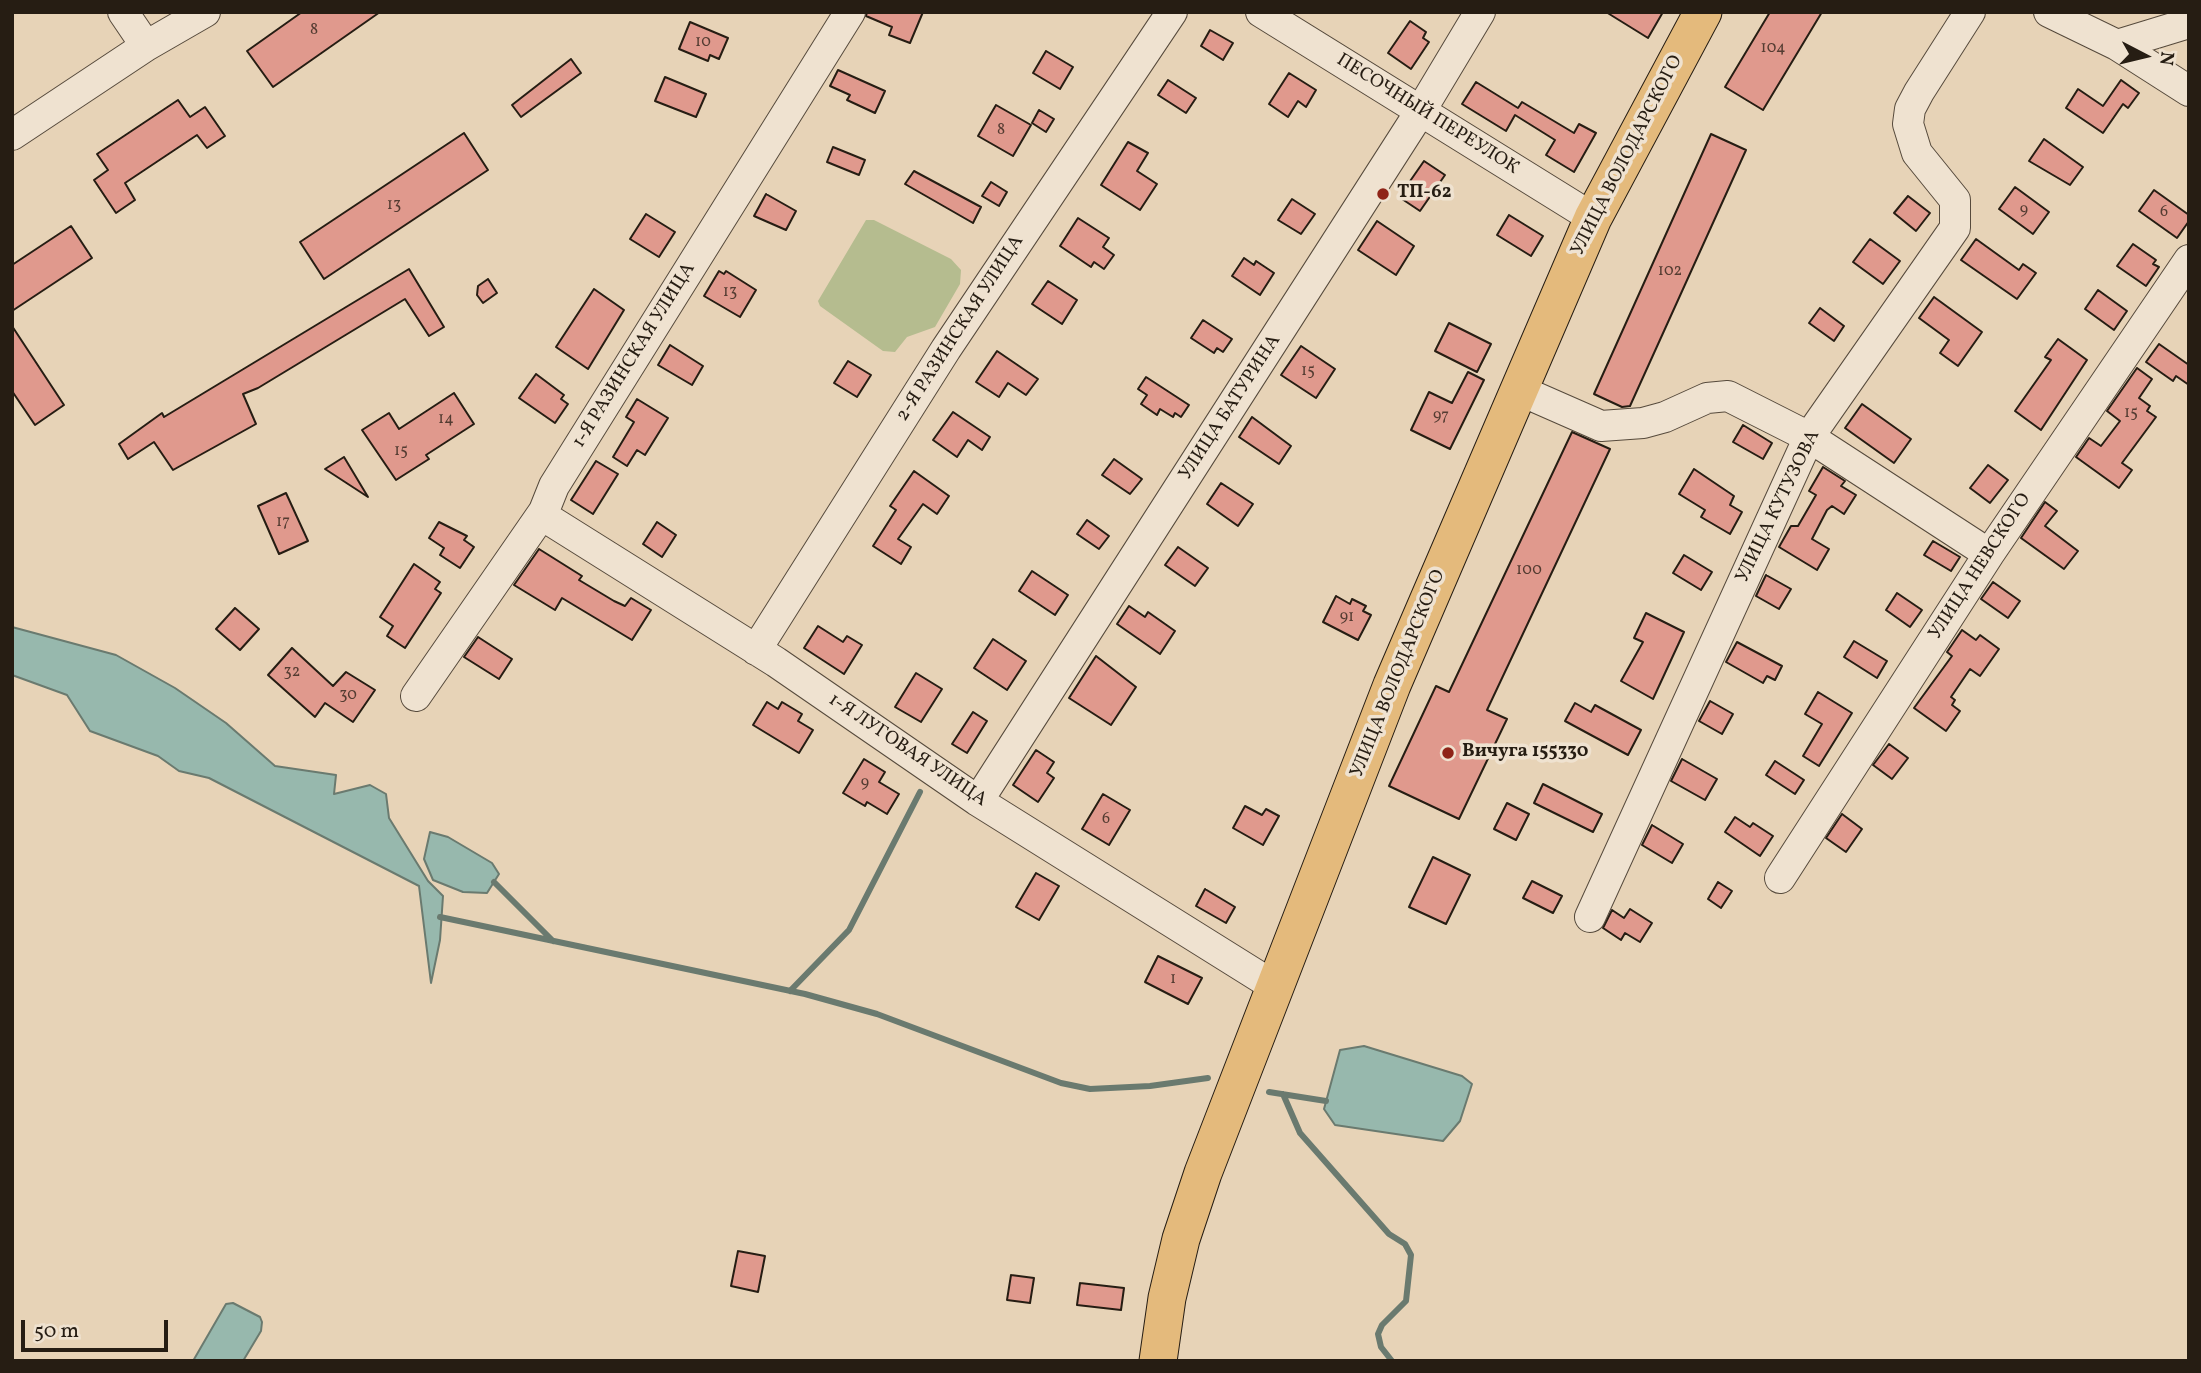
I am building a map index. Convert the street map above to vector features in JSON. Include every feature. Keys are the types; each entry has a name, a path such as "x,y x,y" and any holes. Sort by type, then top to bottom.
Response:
{"main road":[{"name":"УЛИЦА ВОЛОДАРСКОГО","path":"1157,1361 1167,1298 1181,1239 1274,986 1392,685 1593,218 1703,12"}],"street":[{"path":"123,12 146,46"},
{"path":"14,130 205,12"},
{"name":"1-Я РАЗИНСКАЯ УЛИЦА","path":"416,696 544,511 554,486 850,12"},
{"name":"2-Я РАЗИНСКАЯ УЛИЦА","path":"756,650 946,349 1172,12"},
{"name":"ПЕСОЧНЫЙ ПЕРЕУЛОК","path":"1261,12 1593,218"},
{"name":"УЛИЦА БАТУРИНА","path":"978,802 1420,112 1480,12"},
{"name":"УЛИЦА КУТУЗОВА","path":"1590,918 1810,437 1955,228 1955,200 1917,153 1908,124 1910,109 1919,92 1970,12"},
{"path":"2049,12 2117,45 2189,91"},
{"path":"2117,45 2189,23"},
{"name":"УЛИЦА НЕВСКОГО","path":"1780,878 1989,554 2189,260"},
{"path":"1519,390 1601,426 1643,423 1665,417 1707,398 1728,397 1810,437 1989,554"},
{"name":"1-Я ЛУГОВАЯ УЛИЦА","path":"544,511 548,519 756,650 978,802 1274,986"}],"green space":[{"path":"866,220 874,220 951,259 961,270 960,284 935,327 907,337 895,352 883,351 820,306 818,301"}],"water":[{"path":"12,627 116,655 175,688 226,723 275,766 336,775 334,794 370,785 386,794 389,818 428,881 443,896 440,940 431,983 419,886 209,778 179,771 158,756 90,731 67,695 12,675"},
{"path":"430,832 448,837 492,863 499,874 487,893 463,892 433,880 424,859"},
{"path":"1364,1046 1462,1076 1472,1084 1460,1121 1443,1141 1335,1125 1324,1109 1340,1050"},
{"path":"233,1303 260,1317 262,1322 261,1331 243,1361 193,1361 226,1304"}],"building":[{"path":"302,12 380,12 273,87 247,51"},
{"path":"867,12 923,12 910,43 889,35 892,27 866,16"},
{"path":"1606,12 1663,12 1648,38"},
{"path":"1770,12 1822,12 1763,110 1725,87"},
{"path":"1410,21 1426,32 1423,38 1429,42 1411,69 1388,53"},
{"path":"690,22 728,38 719,59 710,55 708,61 679,49"},
{"path":"1210,30 1233,43 1223,60 1201,46"},
{"path":"1046,51 1073,67 1060,89 1033,73"},
{"path":"571,59 581,73 521,117 512,105"},
{"path":"838,70 885,91 875,113 847,100 850,95 830,86"},
{"path":"1289,73 1316,90 1306,107 1298,101 1288,117 1269,104"},
{"path":"665,77 706,94 696,117 655,101"},
{"path":"1168,80 1196,98 1186,113 1158,95"},
{"path":"2121,80 2139,93 2128,108 2123,104 2103,133 2066,108 2078,89 2103,106"},
{"path":"1476,82 1518,108 1522,102 1574,133 1579,124 1596,133 1574,172 1546,155 1555,140 1515,115 1506,131 1462,104"},
{"path":"178,100 190,117 205,107 225,136 207,148 197,135 125,183 135,200 116,213 94,180 108,170 97,154"},
{"path":"996,105 1031,125 1013,156 978,136"},
{"path":"1039,110 1054,119 1046,132 1032,123"},
{"path":"464,133 488,170 324,279 300,242"},
{"path":"1711,134 1746,150 1630,406 1622,407 1594,394"},
{"path":"2044,139 2083,167 2070,185 2029,161"},
{"path":"1128,142 1148,153 1137,171 1157,184 1140,210 1101,185"},
{"path":"833,147 865,160 859,175 827,162"},
{"path":"1424,161 1445,175 1420,211 1399,197"},
{"path":"914,171 981,207 973,223 905,184"},
{"path":"991,182 1007,192 999,206 982,196"},
{"path":"2015,187 2049,212 2033,234 1999,209"},
{"path":"2154,190 2189,215 2189,221 2177,238 2139,211"},
{"path":"766,194 796,211 786,230 754,216"},
{"path":"1908,196 1930,213 1916,231 1894,213"},
{"path":"1292,199 1315,214 1301,234 1278,220"},
{"path":"646,214 675,232 659,257 630,239"},
{"path":"1509,215 1543,236 1531,256 1497,235"},
{"path":"1078,218 1109,238 1103,247 1114,255 1104,269 1094,262 1091,267 1060,246"},
{"path":"1377,221 1414,246 1396,275 1358,250"},
{"path":"71,226 92,258 12,311 12,265"},
{"path":"1870,239 1900,261 1883,284 1853,262"},
{"path":"1976,239 2019,270 2023,264 2036,273 2017,299 1961,260"},
{"path":"2133,244 2156,260 2153,264 2159,267 2146,286 2117,266"},
{"path":"1244,258 1254,265 1256,261 1274,273 1260,295 1232,276"},
{"path":"409,269 444,327 429,336 405,299 258,388 243,394 256,424 173,470 154,442 128,459 119,444 162,413 164,417"},
{"path":"719,271 724,274 726,271 756,290 740,317 704,296"},
{"path":"488,279 497,293 483,303 477,295 478,286"},
{"path":"1048,281 1077,300 1062,324 1032,304"},
{"path":"594,289 624,310 588,369 556,347"},
{"path":"2098,290 2127,311 2114,330 2085,309"},
{"path":"1934,297 1982,332 1958,366 1940,353 1949,340 1919,318"},
{"path":"1820,308 1844,326 1834,341 1809,323"},
{"path":"1203,320 1232,339 1223,352 1217,348 1214,353 1191,338"},
{"path":"1449,323 1491,344 1477,372 1435,351"},
{"path":"12,326 64,405 35,425 12,391"},
{"path":"2058,339 2087,360 2041,430 2015,411 2051,360 2045,357"},
{"path":"2159,344 2189,365 2189,385 2176,376 2173,381 2146,362"},
{"path":"670,345 703,366 692,385 658,365"},
{"path":"1301,346 1335,369 1316,398 1281,375"},
{"path":"997,351 1038,379 1026,395 1008,383 999,397 976,382"},
{"path":"848,361 871,375 857,397 834,383"},
{"path":"2137,368 2152,379 2139,398 2150,406 2147,411 2156,417 2122,463 2132,470 2119,488 2076,457 2089,438 2101,446 2120,421 2107,411"},
{"path":"1468,372 1484,380 1450,449 1411,430 1429,392 1452,403"},
{"path":"536,374 564,395 561,399 568,404 555,423 519,398"},
{"path":"1146,377 1189,405 1181,417 1175,413 1173,417 1160,409 1157,415 1141,404 1147,395 1138,389"},
{"path":"454,393 474,424 426,455 429,459 396,480 362,430 389,413 399,429"},
{"path":"637,399 668,418 645,455 637,450 627,466 613,457 634,422 626,417"},
{"path":"1862,404 1911,439 1894,463 1845,428"},
{"path":"953,412 990,437 982,450 968,440 957,457 933,440"},
{"path":"1252,417 1291,446 1279,464 1239,437"},
{"path":"1743,425 1772,443 1763,459 1733,442"},
{"path":"1572,432 1610,449 1487,710 1507,719 1459,819 1389,786 1436,686 1449,692"},
{"path":"344,457 368,497 325,469"},
{"path":"1114,459 1142,479 1130,494 1102,475"},
{"path":"596,461 618,474 593,514 571,500"},
{"path":"1988,465 2008,480 1990,503 1970,488"},
{"path":"1823,467 1845,481 1841,486 1856,495 1844,514 1832,506 1827,510 1812,539 1829,549 1817,570 1779,547 1791,526 1798,526 1816,495 1809,491"},
{"path":"1694,469 1734,496 1730,505 1742,512 1730,534 1701,517 1705,510 1679,494"},
{"path":"914,471 949,496 937,514 923,504 898,539 911,547 901,564 873,546 896,510 890,506"},
{"path":"1221,483 1253,504 1238,526 1207,504"},
{"path":"286,493 308,541 279,554 258,506"},
{"path":"2045,502 2057,511 2045,526 2078,551 2064,569 2021,538"},
{"path":"1087,520 1109,536 1099,549 1077,534"},
{"path":"439,522 467,536 464,540 474,547 460,568 440,555 444,548 429,538"},
{"path":"657,522 676,535 662,557 643,544"},
{"path":"1933,541 1960,557 1951,571 1924,555"},
{"path":"1178,547 1208,568 1195,586 1165,565"},
{"path":"539,549 582,576 579,580 614,601 625,606 631,598 651,610 632,640 562,598 555,610 514,585"},
{"path":"1684,555 1712,572 1701,590 1673,573"},
{"path":"414,564 440,582 435,589 441,593 405,648 387,636 393,626 380,617"},
{"path":"1032,571 1068,595 1055,615 1019,591"},
{"path":"1766,575 1791,589 1779,609 1756,596"},
{"path":"1993,582 2020,601 2008,618 1981,599"},
{"path":"1897,593 1922,610 1910,627 1886,610"},
{"path":"1336,596 1350,604 1352,599 1366,606 1363,611 1371,615 1358,640 1323,622"},
{"path":"1129,606 1145,617 1148,612 1175,631 1160,654 1117,624"},
{"path":"235,608 259,629 240,650 216,629"},
{"path":"1646,613 1684,632 1653,699 1621,681 1643,642 1634,638"},
{"path":"818,626 843,642 847,636 862,645 844,674 804,648"},
{"path":"1962,630 1976,640 1980,635 1999,649 1980,676 1970,669 1951,697 1955,700 1952,705 1960,711 1946,731 1914,708 1952,656 1947,652"},
{"path":"478,637 512,659 499,679 464,657"},
{"path":"993,639 1026,661 1007,690 974,668"},
{"path":"1854,641 1887,661 1877,678 1844,657"},
{"path":"1737,642 1782,666 1775,680 1767,676 1763,683 1726,662"},
{"path":"292,648 333,686 346,672 375,690 353,722 325,703 315,717 268,675"},
{"path":"1096,656 1136,687 1111,725 1069,698"},
{"path":"916,673 942,689 921,722 895,707"},
{"path":"1818,692 1852,713 1819,766 1803,756 1822,724 1805,714"},
{"path":"1710,701 1733,714 1722,734 1699,721"},
{"path":"767,702 778,709 782,702 802,714 798,721 813,730 799,753 753,725"},
{"path":"1575,703 1591,712 1595,705 1641,730 1628,755 1565,721"},
{"path":"973,712 987,721 967,753 952,744"},
{"path":"1889,744 1908,758 1892,779 1873,765"},
{"path":"1036,750 1054,762 1047,773 1054,778 1038,802 1013,785"},
{"path":"864,759 885,772 879,782 899,794 887,814 867,802 865,806 843,793"},
{"path":"1682,759 1717,779 1705,800 1671,781"},
{"path":"1775,761 1804,780 1795,794 1766,775"},
{"path":"1543,784 1602,814 1593,832 1534,803"},
{"path":"1103,794 1130,810 1109,845 1082,829"},
{"path":"1507,803 1529,814 1516,840 1494,829"},
{"path":"1245,806 1262,815 1266,809 1279,816 1263,845 1233,828"},
{"path":"1842,814 1862,829 1846,852 1826,838"},
{"path":"1735,817 1750,827 1753,823 1773,836 1760,856 1725,832"},
{"path":"1652,825 1683,844 1672,863 1642,845"},
{"path":"1433,857 1470,875 1446,924 1409,907"},
{"path":"1036,873 1059,886 1039,920 1016,907"},
{"path":"1532,881 1562,896 1553,913 1523,898"},
{"path":"1718,882 1732,891 1721,908 1708,899"},
{"path":"1205,889 1235,907 1226,923 1196,906"},
{"path":"1630,909 1652,923 1640,942 1625,933 1621,940 1603,928 1612,910 1624,918"},
{"path":"1158,956 1202,978 1188,1004 1145,982"},
{"path":"738,1251 765,1256 758,1292 731,1286"},
{"path":"1011,1275 1034,1278 1030,1303 1007,1300"},
{"path":"1080,1283 1124,1288 1121,1310 1077,1305"}],"waterway":[{"path":"790,991 849,930 920,792"},
{"path":"494,882 553,941"},
{"path":"440,917 805,994 877,1014 1061,1083 1090,1089 1150,1086 1208,1078"},
{"path":"1269,1092 1326,1101"},
{"path":"1283,1094 1300,1133 1389,1234 1405,1244 1411,1255 1406,1301 1382,1325 1378,1334 1381,1347 1392,1361"}],"place":[{"name":"ТП-62","path":"1383,194"},
{"name":"Вичуга 155330","path":"1448,753"}]}
